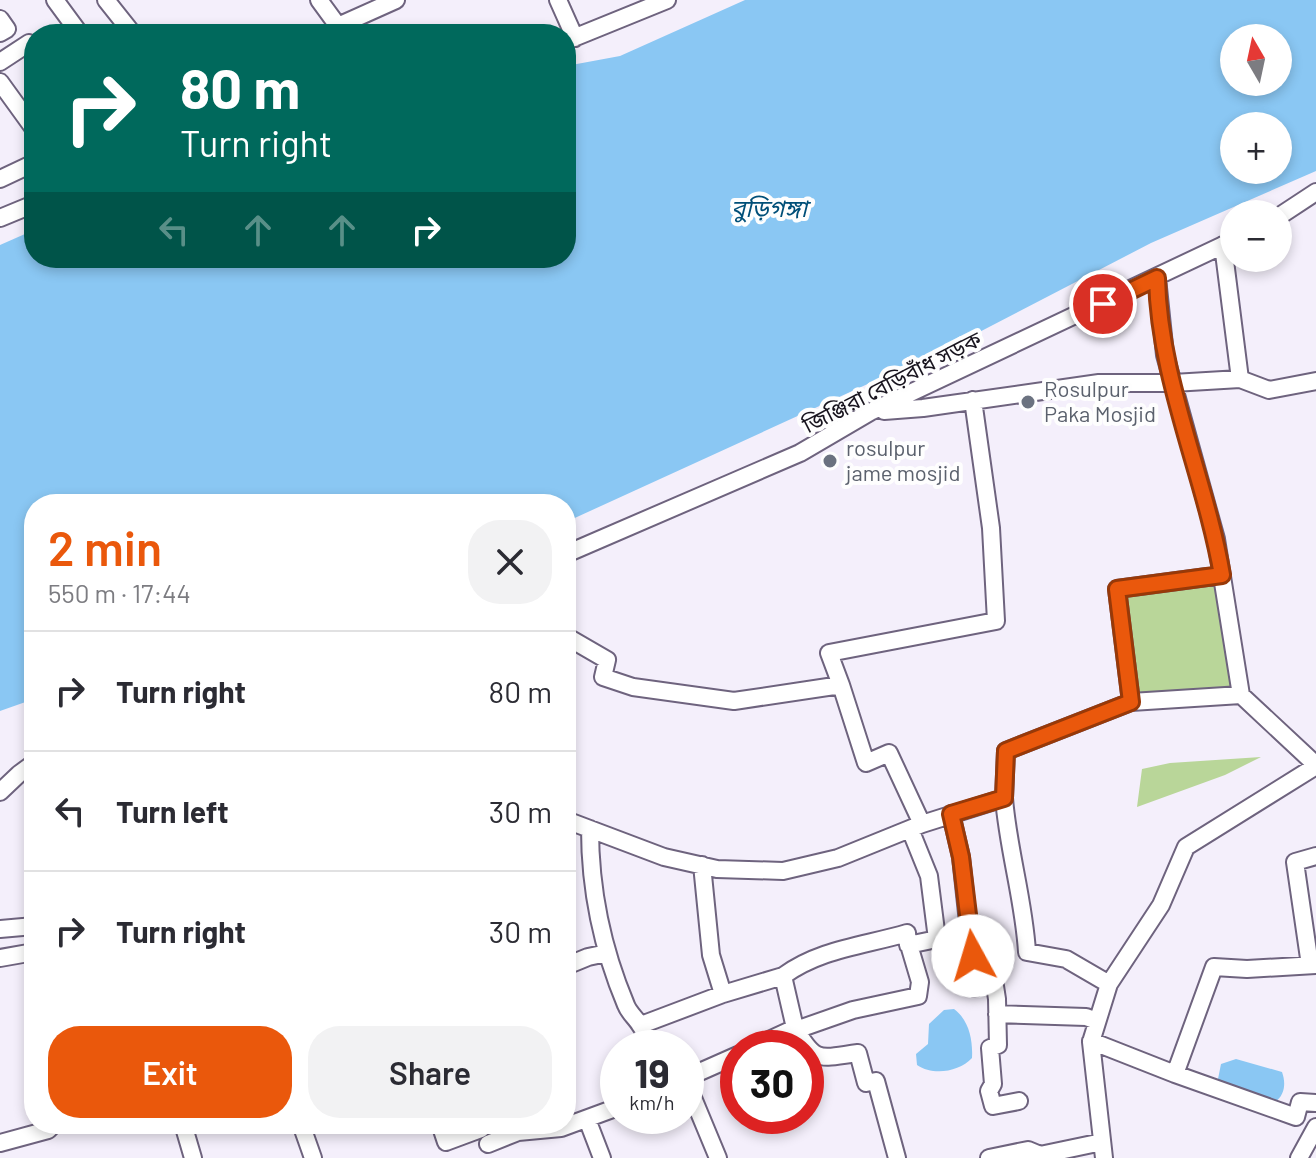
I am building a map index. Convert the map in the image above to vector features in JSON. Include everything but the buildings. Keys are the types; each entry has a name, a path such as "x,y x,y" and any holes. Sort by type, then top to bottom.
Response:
{"street":[{"path":"55,0 73,24"},
{"path":"106,0 125,24"},
{"path":"319,0 329,24"},
{"path":"345,24 396,0"},
{"path":"558,0 566,24"},
{"path":"576,38 641,5 667,0"},
{"path":"0,19 7,29 0,33"},
{"path":"0,62 24,46"},
{"path":"0,82 24,115"},
{"path":"0,179 24,168"},
{"path":"1292,208 1316,192"},
{"path":"0,218 24,208"},
{"name":"জিঞ্জিরা বেড়িবাঁধ সড়ক","path":"576,550 800,453 870,412 1220,247"},
{"path":"1231,272 1240,379"},
{"path":"989,1158 1028,1150 1040,1155 1103,1150 1091,1041 1109,984 1161,905 1186,847 1315,770 1241,695 1216,539 1165,355 1157,278"},
{"path":"870,412 923,408 1099,383 1240,379 1269,390 1316,381"},
{"path":"909,945 937,939 929,876 916,826 889,753 866,763 829,653 996,621 991,528 973,400"},
{"path":"1131,702 1117,589 1222,575"},
{"path":"576,642 607,660 603,677 633,687 734,701 841,685"},
{"path":"1109,984 1066,959 1027,952 1025,922 1007,833 1004,798 1006,751 1131,702 1241,695"},
{"path":"0,792 24,770"},
{"path":"576,824 664,857 717,869 783,871 838,858 916,826 1004,798"},
{"path":"951,814 961,857 975,988"},
{"path":"590,829 596,912 628,1010 643,1030"},
{"path":"1175,1074 1214,967 1247,969 1313,965 1295,862 1316,856"},
{"path":"702,865 711,955 723,994"},
{"path":"0,929 24,927"},
{"path":"641,1025 723,994 783,976 801,963 833,950 907,933 920,982 918,996 853,1010 796,1029"},
{"path":"576,962 607,953"},
{"path":"0,958 24,954"},
{"path":"973,956 990,954 998,1045 990,1048 993,1084 989,1091 993,1106 1019,1101"},
{"path":"783,976 796,1029 808,1050 824,1057 858,1053 866,1083 876,1081 897,1158"},
{"path":"997,1014 1086,1017 1097,1021"},
{"path":"1091,1041 1296,1117 1300,1102 1316,1103"},
{"path":"576,1123 600,1114"},
{"path":"587,1119 602,1158"},
{"path":"704,1124 718,1158"},
{"path":"1299,1158 1316,1127"},
{"path":"0,1143 33,1134"},
{"path":"186,1134 193,1158"},
{"path":"305,1134 313,1158"},
{"path":"443,1134 446,1142 509,1134"}],"green space":[{"path":"1222,575 1241,695 1131,702 1117,589"},
{"path":"1261,757 1225,775 1137,807 1142,769 1170,763"}],"water":[{"name":"বুড়িগঙ্গা","path":"745,0 1316,0 1316,171 1292,181 1292,112 1220,112 1220,184 1286,184 1250,200 1220,200 1220,213 1151,243 964,340 576,517 576,494 24,494 24,703 0,711 0,245 24,234 24,268 576,268 576,64 620,56"},
{"path":"954,1009 969,1031 972,1058 960,1067 946,1071 931,1071 917,1065 916,1054 928,1044 929,1024 944,1010"},
{"path":"1236,1059 1282,1072 1284,1088 1281,1096 1275,1102 1217,1084 1221,1064"}],"place":[{"name":"Rosulpur Paka Mosjid","path":"1028,402"},
{"name":"rosulpur jame mosjid","path":"830,461"}],"route":[{"path":"973,956 961,857 951,814 1004,798 1006,751 1131,702 1117,589 1222,575 1216,539 1165,355 1157,278 1103,304"}]}
